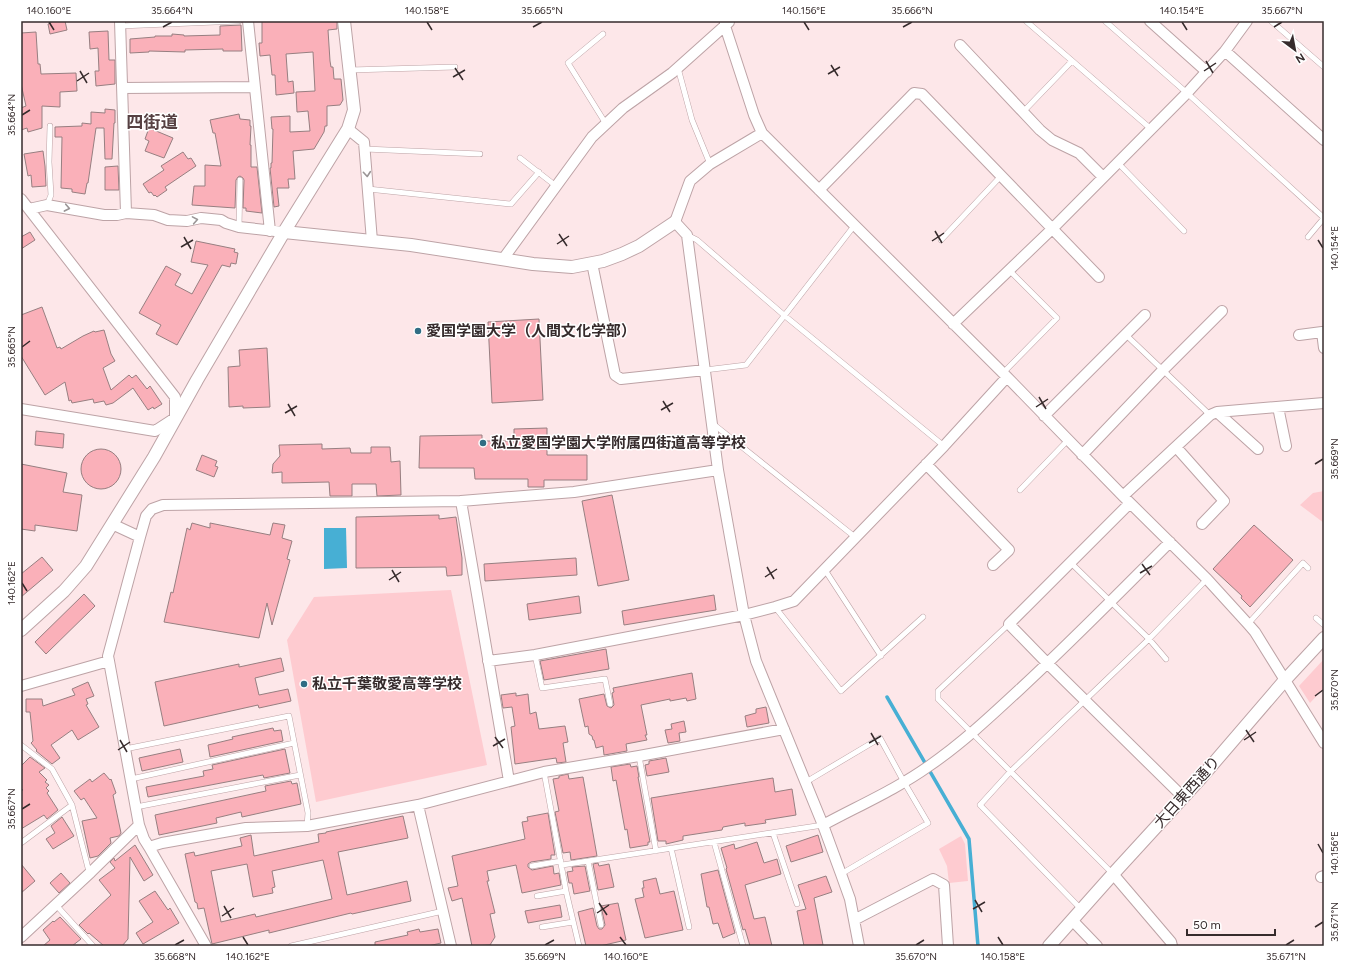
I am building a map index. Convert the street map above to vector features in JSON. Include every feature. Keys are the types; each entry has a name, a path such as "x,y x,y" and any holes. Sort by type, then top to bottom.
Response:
{"street":[{"path":"248,21 270,231"},
{"path":"21,630 64,591 86,566 154,457 174,418 284,232 348,129 354,110 344,21"},
{"path":"1150,21 1206,72"},
{"path":"953,324 1052,229 1187,93 1225,51 1247,21"},
{"path":"503,259 592,137 623,108 677,68 727,23 754,115 762,133 1005,375 1126,500 1207,579 1255,632 1324,743"},
{"path":"120,24 126,213"},
{"path":"960,45 1040,130 1052,140 1079,153 1103,177"},
{"path":"1225,51 1324,140"},
{"path":"122,88 255,87"},
{"path":"819,190 914,93 922,94 1099,277"},
{"path":"348,129 364,142 372,241"},
{"path":"29,209 47,205 104,215 126,213 154,215 168,220 187,221 201,218 221,220 240,227 411,245 503,259 572,267 622,254 639,246 675,222 690,181 710,164 762,133"},
{"path":"21,199 175,397 174,418"},
{"path":"675,222 687,235 718,470 744,615 756,661 823,825 850,899 859,946"},
{"path":"592,263 615,375 621,379 705,370"},
{"path":"1082,455 1222,311"},
{"path":"1044,416 1145,315"},
{"path":"1299,335 1322,332 1324,348"},
{"path":"488,661 535,655 744,615 794,601 944,446 1005,375"},
{"path":"1183,798 1009,624 1070,562 1176,447 1214,413 1324,403"},
{"path":"1278,407 1286,446"},
{"path":"21,408 155,431 174,418"},
{"path":"1214,413 1258,449"},
{"path":"1176,447 1224,501 1202,524"},
{"path":"926,464 1009,550 993,565"},
{"path":"203,945 144,839 136,807 108,656 146,516 152,510 163,505 461,501 574,492 718,470"},
{"path":"461,501 509,781"},
{"path":"112,524 140,537"},
{"path":"823,825 929,767 972,734 1048,664 1170,542"},
{"name":"大日東西通り","path":"1049,946 1183,798 1285,680 1324,638"},
{"path":"21,686 109,661"},
{"path":"148,847 162,843 246,828 307,826 418,805 544,772 784,729"},
{"path":"418,805 443,911 449,945"},
{"path":"21,937 92,872 140,825"},
{"path":"1113,874 1171,942 1172,946"},
{"path":"854,920 933,879 944,885 948,946"},
{"path":"1072,920 1097,946"}],"lane":[{"path":"120,24 239,21"},
{"path":"1026,21 1151,129"},
{"path":"1104,21 1187,93 1324,218 1308,237"},
{"path":"1271,21 1324,67"},
{"path":"603,34 568,63 606,124"},
{"path":"1023,112 1072,61"},
{"path":"350,70 455,67"},
{"path":"677,68 692,120 710,164"},
{"path":"47,205 50,194 50,126"},
{"path":"364,149 480,154"},
{"path":"520,158 556,186"},
{"path":"1118,163 1184,231"},
{"path":"368,189 511,204 539,172"},
{"path":"941,240 1001,176"},
{"path":"240,180 240,227"},
{"path":"705,370 746,365 854,226"},
{"path":"687,235 696,240 785,316 944,446"},
{"path":"1005,375 1057,318 1009,270"},
{"path":"1125,334 1163,370 1214,413"},
{"path":"712,423 855,537"},
{"path":"1020,490 1068,440"},
{"path":"1070,562 1149,639 1166,659"},
{"path":"1248,624 1303,563 1308,568"},
{"path":"825,570 881,656"},
{"path":"1081,909 980,805 1010,772 1149,639 1207,579"},
{"path":"775,607 841,691 923,616"},
{"path":"1316,618 1324,625"},
{"path":"1009,624 938,691 938,699 1113,874"},
{"path":"535,655 542,688 605,679 610,704"},
{"path":"125,749 289,716 308,813 307,826"},
{"path":"806,782 880,738 928,823 841,874"},
{"path":"131,779 294,744"},
{"path":"21,745 52,769 72,805 88,868 92,872"},
{"path":"640,756 656,851"},
{"path":"544,772 566,891 579,946"},
{"path":"136,807 300,774"},
{"path":"21,843 72,805"},
{"path":"532,866 588,861 823,825"},
{"path":"773,833 797,904"},
{"path":"714,842 743,946"},
{"path":"671,848 688,927"},
{"path":"588,861 601,925"},
{"path":"537,896 566,891"},
{"path":"56,905 93,946"},
{"path":"291,946 443,911"},
{"path":"542,927 573,922"}],"shaded area":[{"path":"1324,491 1324,523 1300,505 1313,493"},
{"path":"451,590 487,765 316,802 287,640 314,597"},
{"path":"1324,659 1324,688 1310,703 1299,686"},
{"path":"961,836 965,844 968,881 949,883 947,866 939,849"}],"water":[{"path":"324,528 346,528 347,568 324,569"}],"building":[{"path":"50,21 65,21 67,30 50,34 48,24 51,23"},
{"path":"262,21 337,21 337,29 328,30 330,61 331,67 333,67 334,79 341,79 343,100 340,105 327,106 327,126 325,126 324,132 314,149 293,151 295,179 288,179 289,188 277,188 279,206 274,207 270,168 272,163 273,129 271,117 290,116 290,132 310,131 308,111 297,112 296,92 315,91 313,52 286,54 288,82 293,81 294,93 276,95 275,75 272,75 270,55 260,56 259,43 262,43"},
{"path":"241,25 242,51 223,51 223,49 185,50 185,52 149,51 130,53 130,39 155,36 172,36 172,34 184,36 220,35 220,26"},
{"path":"108,31 109,60 115,60 115,84 96,86 95,71 99,71 98,48 90,49 89,32"},
{"path":"36,32 38,64 40,64 41,74 76,73 77,91 60,92 60,107 42,106 42,128 28,132 27,128 21,130 21,108 26,106 21,84 21,33"},
{"path":"105,109 115,110 112,159 105,159 104,128 96,128 85,194 72,192 72,189 61,188 62,137 55,137 55,127 82,126 82,123 91,124 91,112 105,113"},
{"path":"239,114 240,119 250,120 251,167 257,167 262,213 246,211 246,208 243,208 244,180 240,176 236,180 235,208 192,205 194,186 205,186 205,165 221,166 215,133 213,133 210,120"},
{"path":"149,128 173,138 164,158 145,151 149,141 145,139"},
{"path":"43,151 46,186 32,187 31,175 28,176 24,154"},
{"path":"183,152 188,159 191,158 196,166 165,187 167,190 157,197 151,192 149,193 143,184 164,170 161,166"},
{"path":"118,166 119,190 105,190 105,167"},
{"path":"30,232 35,240 21,249 21,237"},
{"path":"196,241 235,249 234,252 238,253 236,264 231,263 230,267 222,265 177,345 156,334 161,325 139,313 166,266 181,274 175,285 192,294 208,265 191,262"},
{"path":"42,307 57,348 60,347 61,349 94,331 104,330 111,354 115,361 103,368 111,390 129,375 132,378 136,375 147,389 150,386 162,404 154,409 153,407 148,410 133,388 113,403 106,405 104,401 94,403 93,399 72,403 71,400 69,401 65,382 45,395 21,356 21,315"},
{"path":"539,319 543,400 492,403 488,322"},
{"path":"267,348 270,407 229,407 228,367 240,366 239,350"},
{"path":"547,428 547,455 587,455 587,480 544,480 544,487 528,487 528,479 475,479 474,468 419,468 420,436 482,435 482,441 514,441 514,429"},
{"path":"36,431 64,434 63,448 35,445"},
{"path":"322,444 322,449 350,448 351,453 371,453 371,447 390,447 391,462 400,461 401,495 377,496 376,484 352,484 352,496 330,496 329,482 282,483 282,472 272,473 273,464 280,456 279,445"},
{"path":"101,449 112,452 118,458 121,469 118,480 112,486 101,489 90,486 84,480 81,469 84,458 90,452"},
{"path":"202,455 217,461 215,466 218,467 214,477 196,470"},
{"path":"21,464 67,473 63,492 82,495 77,531 35,525 35,531 21,529"},
{"path":"612,495 629,580 598,586 582,501"},
{"path":"439,515 439,519 456,517 462,558 462,575 447,576 446,567 356,568 356,517"},
{"path":"192,523 210,528 210,523 270,535 273,523 285,525 282,538 292,541 287,559 290,560 272,625 267,603 259,638 164,622 171,592 173,593 187,528 190,530"},
{"path":"1254,525 1293,560 1250,607 1241,598 1242,596 1213,569"},
{"path":"42,557 53,570 21,597 21,574"},
{"path":"576,558 577,575 485,581 484,564"},
{"path":"84,594 95,606 46,654 35,642"},
{"path":"714,595 716,610 624,625 622,611"},
{"path":"579,596 581,613 529,620 527,604"},
{"path":"606,649 609,669 544,680 540,661"},
{"path":"281,658 284,671 255,678 259,695 288,689 291,701 259,708 258,705 164,726 155,682 239,664 239,667"},
{"path":"692,673 696,699 687,701 686,698 670,701 670,699 641,705 647,740 626,744 627,751 604,755 603,746 596,748 592,736 589,734 588,726 585,727 579,699 604,694 607,706 611,708 614,705 612,693 614,692 613,688"},
{"path":"88,682 94,696 86,699 88,704 86,705 99,727 78,740 72,730 51,745 60,758 52,764 36,751 37,750 31,743 33,741 30,712 26,712 26,699 42,699 43,706 75,695 72,689"},
{"path":"516,693 516,696 528,694 530,714 536,712 539,729 565,726 568,742 563,743 566,762 557,763 556,758 515,764 511,727 515,726 512,707 503,708 501,695"},
{"path":"766,707 769,723 747,727 745,716 756,713 756,709"},
{"path":"684,721 686,732 679,733 680,741 668,743 665,730 672,729 671,724"},
{"path":"273,728 274,731 281,730 283,741 210,757 208,745 233,739 232,737"},
{"path":"180,749 183,762 142,771 139,758"},
{"path":"285,749 290,773 264,778 263,775 148,797 146,787 204,776 203,771 213,769 212,765"},
{"path":"30,757 45,768 39,772 47,780 45,782 49,785 46,788 49,791 47,793 58,810 47,819 44,815 21,829 21,791 23,790 21,788 21,766"},
{"path":"666,758 669,772 647,776 645,765 649,764 649,761"},
{"path":"630,764 631,767 637,766 650,842 648,842 648,845 630,848 627,829 625,830 616,780 613,781 611,767"},
{"path":"104,773 110,780 111,779 116,793 113,795 121,833 119,836 110,838 111,843 98,856 90,858 82,821 97,818 84,798 81,800 74,791 90,779 92,782"},
{"path":"568,774 569,779 583,777 597,856 571,860 570,852 563,853 555,812 559,811 553,779"},
{"path":"773,778 775,792 792,789 796,815 765,820 766,823 745,826 745,823 723,827 722,830 683,836 683,840 666,844 666,841 658,841 651,798"},
{"path":"291,781 292,784 297,783 301,804 242,817 241,812 216,818 217,823 159,835 155,815 266,791 265,786"},
{"path":"548,813 555,855 551,855 551,859 531,862 528,864 528,867 532,870 553,866 554,874 559,873 561,885 522,893 516,865 487,871 489,881 487,881 495,913 490,914 495,937 490,945 472,946 462,898 452,901 448,888 458,886 452,856 525,839 522,822 528,821 527,817"},
{"path":"403,816 408,838 338,852 347,895 407,881 411,901 351,913 269,933 269,930 212,944 204,908 198,909 197,903 195,902 185,854 194,852 195,856 242,846 240,838 251,835 254,856 319,842 318,834","holes":["323,860 332,899 256,917 255,914 221,922 211,871 247,864 253,897 273,893 272,888 275,887 272,871"]},
{"path":"62,817 74,836 53,849 46,839 55,833 51,826"},
{"path":"818,835 823,852 791,862 786,846"},
{"path":"757,842 764,863 777,859 781,874 745,885 754,919 765,917 772,946 750,946 745,929 743,930 721,848 734,844 735,849"},
{"path":"135,845 153,875 144,881 130,857 128,939 122,946 104,946 79,925 111,895 99,880 115,868 110,862 114,858 115,861"},
{"path":"598,863 599,866 609,864 614,887 598,890 593,864"},
{"path":"21,864 35,881 21,893"},
{"path":"585,866 590,891 574,894 572,883 569,883 567,872 573,871 572,867"},
{"path":"718,870 735,933 723,938 718,923 713,924 709,907 707,907 701,874"},
{"path":"61,873 70,883 59,893 50,883"},
{"path":"826,876 832,892 814,898 823,945 804,946 797,911 806,909 798,885"},
{"path":"656,878 660,894 674,891 683,930 645,938 635,899 644,897 642,888 644,888 643,881"},
{"path":"155,891 168,910 170,908 179,923 143,944 136,933 153,922 139,901"},
{"path":"618,903 626,940 600,946 586,946 578,912 593,908 597,926 599,929 602,929 605,925 601,906"},
{"path":"560,905 562,917 528,923 525,911"},
{"path":"60,917 81,939 72,946 43,946 50,940 43,930"},
{"path":"419,929 420,932 438,929 441,943 428,946 375,946 375,942 408,935 407,932"}],"waterway":[{"path":"887,697 969,839 978,946"}],"place":[{"name":"愛国学園大学（人間文化学部）","path":"418,331"},
{"name":"私立愛国学園大学附属四街道高等学校","path":"483,443"},
{"name":"私立千葉敬愛高等学校","path":"304,684"}],"district":[{"name":"四街道","path":"152,122"}]}
